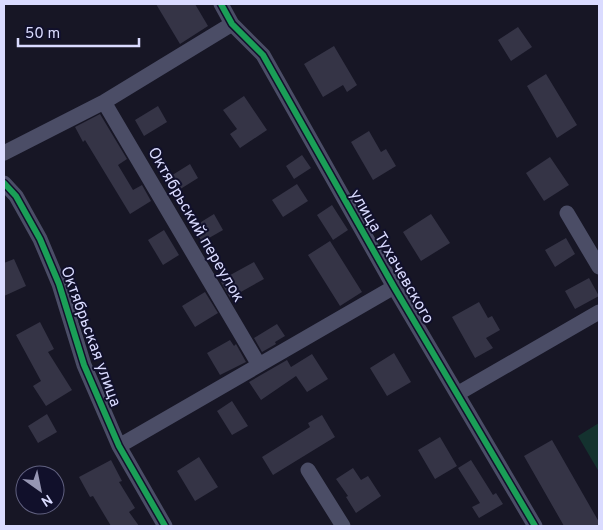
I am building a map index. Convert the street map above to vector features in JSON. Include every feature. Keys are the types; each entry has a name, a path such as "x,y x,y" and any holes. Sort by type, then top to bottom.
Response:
{"street":[{"name":"улица Тухачевского","path":"221,4 232,24 263,55 394,287 534,526"},
{"path":"4,153 104,102 232,24"},
{"name":"Октябрьский переулок","path":"104,102 259,365"},
{"name":"Октябрьская улица","path":"4,183 16,196 40,239 59,284 84,365 119,446 165,526"},
{"path":"567,213 599,267"},
{"path":"119,446 394,287"},
{"path":"457,394 599,312"},
{"path":"308,470 343,526"}],"green space":[{"path":"599,423 599,472 578,436"}],"building":[{"path":"156,4 195,4 208,26 180,44"},
{"path":"518,27 532,47 511,61 498,40"},
{"path":"334,46 357,85 347,92 343,85 323,97 304,64"},
{"path":"546,74 577,125 557,138 527,86"},
{"path":"244,96 267,130 240,148 230,134 237,129 223,110"},
{"path":"158,106 167,122 144,136 135,120"},
{"path":"100,114 127,159 118,165 133,190 142,185 151,201 130,214 85,140 83,142 75,127"},
{"path":"369,131 381,152 386,149 396,166 373,180 351,142"},
{"path":"302,155 311,168 294,179 286,166"},
{"path":"550,157 569,185 544,201 526,173"},
{"path":"190,164 198,178 174,193 166,179"},
{"path":"297,184 308,201 283,217 272,200"},
{"path":"332,205 348,230 333,240 317,215"},
{"path":"214,214 223,230 202,242 193,227"},
{"path":"431,214 450,243 421,261 403,232"},
{"path":"164,230 179,255 163,265 148,240"},
{"path":"566,238 575,254 555,267 545,250"},
{"path":"330,241 362,292 340,306 308,255"},
{"path":"14,259 26,286 4,296 4,263"},
{"path":"254,262 264,279 230,298 221,282 223,279"},
{"path":"589,278 599,296 575,309 565,291"},
{"path":"205,292 218,313 195,327 182,306"},
{"path":"479,302 488,318 492,316 500,330 486,338 493,348 475,358 452,317"},
{"path":"40,322 54,349 48,352 72,390 46,406 33,386 41,381 16,335"},
{"path":"277,324 285,336 262,352 254,338"},
{"path":"230,340 234,346 236,344 246,362 220,375 207,353"},
{"path":"394,353 411,382 387,396 370,368"},
{"path":"312,354 328,379 307,392 296,376 261,400 249,382 287,360 291,367"},
{"path":"232,401 248,426 232,435 217,411"},
{"path":"47,414 57,432 38,443 28,426"},
{"path":"322,415 335,437 273,475 262,457 310,427 308,423"},
{"path":"440,437 457,466 435,479 418,450"},
{"path":"552,440 599,522 599,526 564,526 524,456"},
{"path":"199,457 218,487 195,501 177,471"},
{"path":"111,460 122,481 119,482 135,508 129,512 139,526 111,526 93,496 90,497 79,477"},
{"path":"471,460 493,495 496,493 503,504 479,518 472,507 480,503 458,468"},
{"path":"353,468 361,480 368,476 381,496 356,513 346,497 348,496 336,479"}],"cycle path":[{"path":"221,4 232,24 263,55 394,287 535,526"},
{"path":"4,183 16,196 40,239 59,284 84,365 119,446 165,526"}]}
